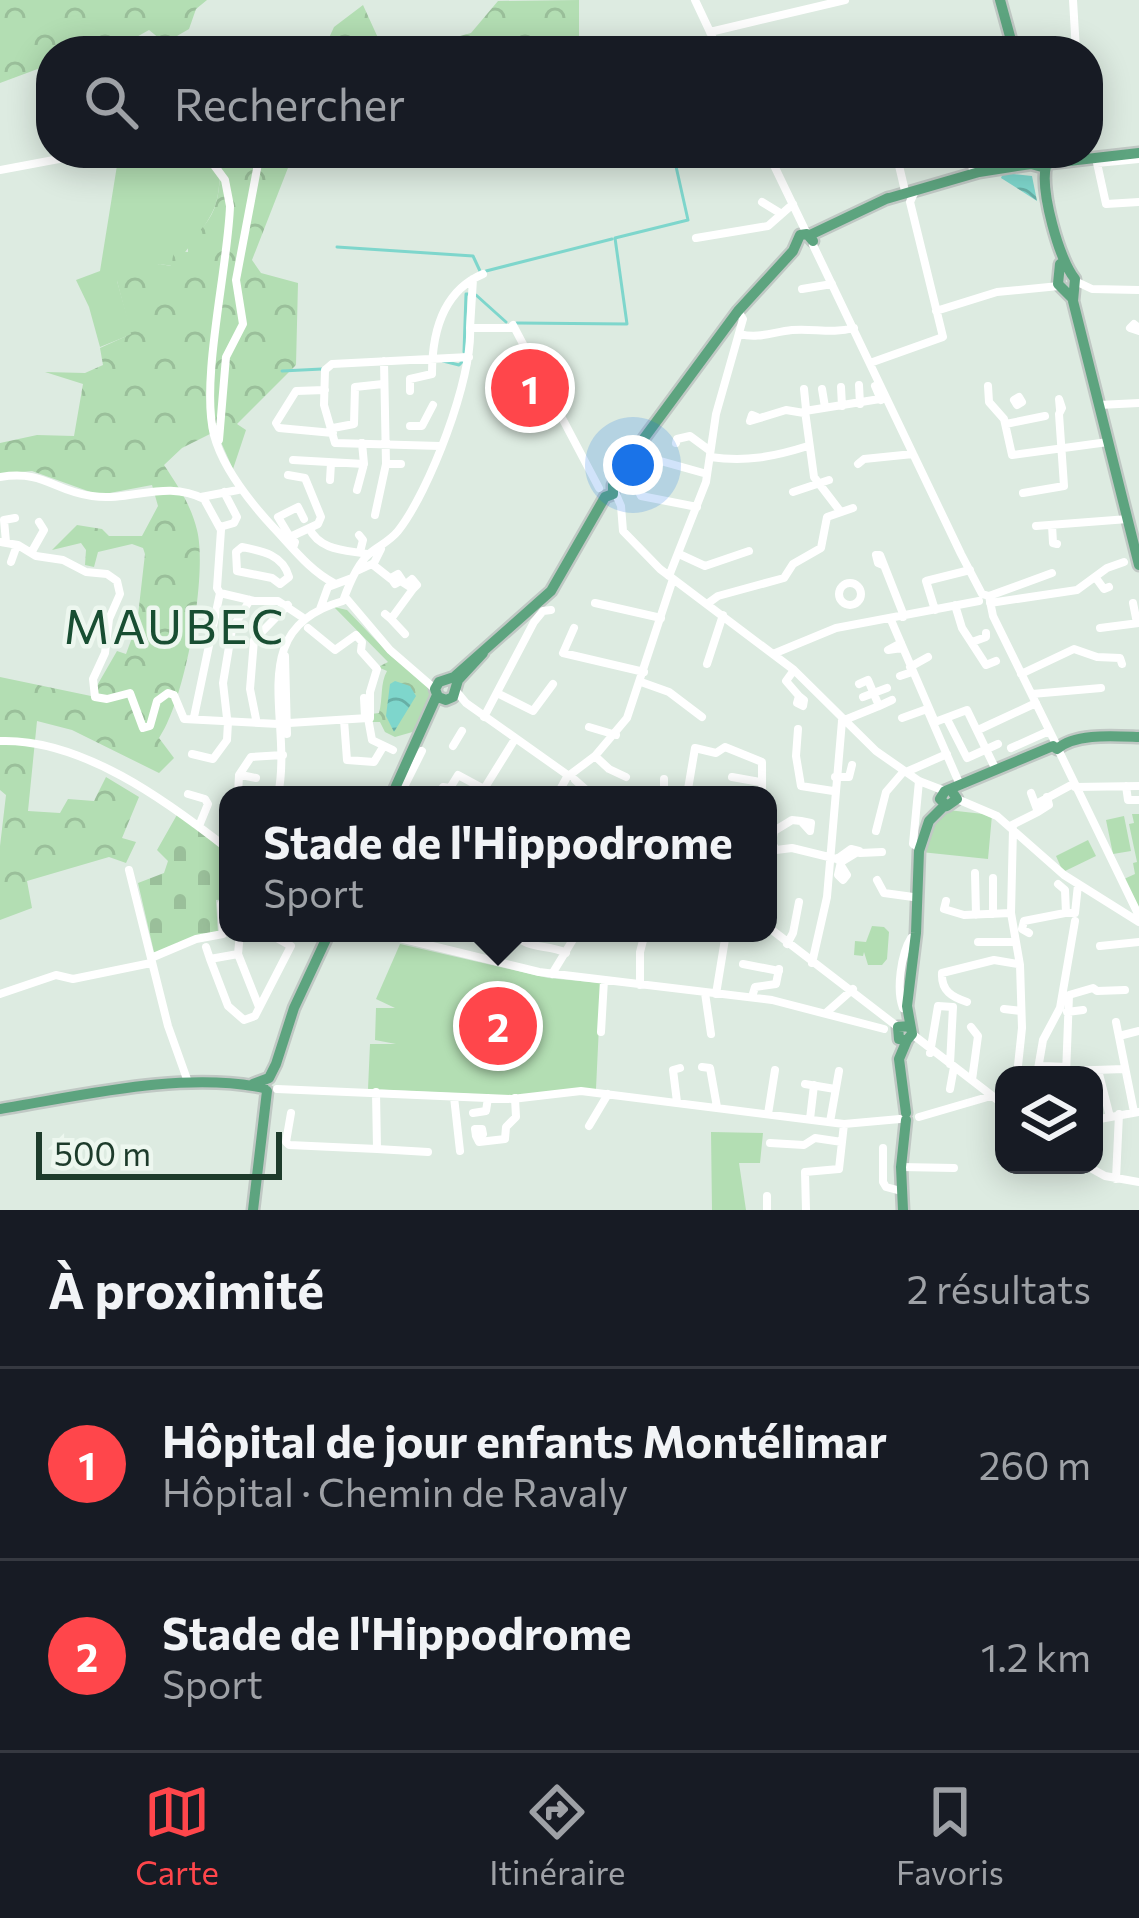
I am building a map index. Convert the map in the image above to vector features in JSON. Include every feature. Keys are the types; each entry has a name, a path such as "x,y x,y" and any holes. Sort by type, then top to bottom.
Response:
{"main road":[{"path":"999,0 1007,36"},
{"path":"1103,151 1139,154"},
{"path":"1103,157 1139,154"},
{"path":"400,786 422,731 446,690 542,601 570,560 605,488 738,311 779,266 806,242 886,200 1000,168"},
{"path":"1040,168 1139,565"},
{"path":"901,1032 917,848 926,826 951,796 1056,746 1100,737 1139,737"},
{"path":"903,1210 905,1117 896,1058 915,900"},
{"path":"253,1210 252,1191 276,1064 294,1008 324,942"},
{"path":"0,1109 143,1087 271,1085"}],"street":[{"path":"695,0 712,36"},
{"path":"710,32 845,0"},
{"path":"1073,0 1075,36"},
{"path":"1103,162 1139,154"},
{"path":"0,170 36,163"},
{"path":"216,168 225,180 230,206 211,395 213,430 249,499 404,663 579,786"},
{"path":"219,447 226,357 243,324 236,280 257,168"},
{"path":"775,168 806,242 854,328 884,399 1139,919"},
{"path":"870,363 942,339 900,168"},
{"path":"975,168 977,173"},
{"path":"1098,168 1106,204 1139,202"},
{"path":"762,202 779,213"},
{"path":"696,238 768,226 794,206"},
{"path":"433,386 438,327 452,296 483,274"},
{"path":"282,786 287,769 279,658 307,621 408,516 459,399 469,357 473,279"},
{"path":"802,289 832,284"},
{"path":"936,311 997,292 1068,285 1139,290"},
{"path":"564,786 616,735 634,703 707,474 716,414 743,319 738,311"},
{"path":"470,328 513,326 621,512 623,531 671,577 794,670 905,772 1012,828 1018,842 1011,913 1020,965 1019,1066"},
{"path":"740,334 854,328"},
{"path":"330,480 334,434 324,408 325,373 332,364 469,357"},
{"path":"375,515 384,495 384,361"},
{"path":"410,391 404,379 433,374"},
{"path":"343,387 384,384"},
{"path":"859,385 860,404"},
{"path":"334,434 354,424 355,386"},
{"path":"875,386 884,399"},
{"path":"988,386 989,402 1000,411 1012,455 1108,442"},
{"path":"841,387 842,406"},
{"path":"804,389 808,446 818,485 840,511"},
{"path":"822,389 825,407"},
{"path":"325,390 296,391 276,424 279,428 334,434 362,443 440,446"},
{"path":"757,417 884,399"},
{"path":"1000,411 1014,402"},
{"path":"1099,406 1139,403"},
{"path":"410,444 410,426 422,426 433,405"},
{"path":"1005,424 1059,412 1064,486 1023,493"},
{"path":"676,443 691,436 710,454 758,459 808,446"},
{"path":"357,490 364,464 362,443"},
{"path":"858,464 864,459 913,454"},
{"path":"697,507 640,496 638,488 661,456 707,474"},
{"path":"292,460 364,464"},
{"path":"385,469 401,464"},
{"path":"385,469 396,479"},
{"path":"0,477 29,474 92,496 169,490 201,496 238,490"},
{"path":"288,475 307,480 321,517 318,524 290,537"},
{"path":"793,492 830,480"},
{"path":"220,526 237,518 224,492"},
{"path":"194,718 220,593 220,526 201,496"},
{"path":"293,548 295,542 278,517 298,507 320,542 404,582 388,616 405,634"},
{"path":"707,604 718,596 784,578 793,564 821,548 825,520 853,508"},
{"path":"11,562 4,520 15,518"},
{"path":"1036,526 1128,519"},
{"path":"31,553 44,530 39,522"},
{"path":"1052,526 1053,543 1058,544"},
{"path":"359,535 367,561"},
{"path":"7,543 86,572 107,574 119,585 105,653 93,679 95,697 105,700 130,693 143,728 150,726 157,701 172,693 181,716 194,718 283,722 368,718"},
{"path":"274,600 277,584 290,574 272,553 238,548 237,571 272,578 277,584"},
{"path":"678,554 705,566 749,551"},
{"path":"773,655 822,632 850,625 986,600 1071,597 1107,568 1124,562"},
{"path":"884,565 903,617"},
{"path":"935,610 926,581 970,570"},
{"path":"986,600 1052,573"},
{"path":"1096,578 1105,589"},
{"path":"220,593 288,605 332,649 341,648 356,635 362,642 361,651 377,669 368,718"},
{"path":"192,754 213,759 226,740 223,682 232,629 250,600"},
{"path":"595,603 661,618"},
{"path":"256,719 250,694 254,640 288,605"},
{"path":"849,605 850,625"},
{"path":"955,605 962,628 986,665 996,661"},
{"path":"484,717 526,636 543,611 551,610"},
{"path":"707,664 723,615"},
{"path":"1100,628 1137,615"},
{"path":"891,620 936,723 967,710 997,771"},
{"path":"574,628 563,653 642,677 702,717"},
{"path":"972,642 985,638 986,633"},
{"path":"1021,674 1070,650 1120,658 1122,664"},
{"path":"900,676 928,657"},
{"path":"794,670 787,681 799,696"},
{"path":"866,681 868,695 879,706"},
{"path":"496,693 533,711 553,684"},
{"path":"868,695 887,688"},
{"path":"977,730 1034,699 1101,688"},
{"path":"344,720 347,760 374,762 388,749 370,735 364,698"},
{"path":"813,962 837,861 833,791 840,735 846,722 892,700"},
{"path":"902,718 927,709 947,754 951,796"},
{"path":"947,719 965,757 998,744"},
{"path":"228,720 283,722"},
{"path":"281,786 283,722"},
{"path":"589,727 616,735"},
{"path":"798,729 801,786 833,791"},
{"path":"1011,748 1049,730"},
{"path":"453,746 462,731"},
{"path":"486,786 514,739"},
{"path":"0,741 34,744 95,762 179,810 219,842"},
{"path":"689,786 695,748 716,753 725,747 763,762 761,786"},
{"path":"401,786 422,751"},
{"path":"877,831 887,789 905,772 947,754"},
{"path":"238,786 239,775 251,757 283,755"},
{"path":"595,756 626,776"},
{"path":"835,777 849,777 852,765"},
{"path":"239,775 256,778"},
{"path":"451,786 458,775 478,786"},
{"path":"733,777 760,782"},
{"path":"664,779 664,786"},
{"path":"917,848 913,844 922,782"},
{"path":"1012,828 1037,808 1049,805 1048,797 1074,786 1139,786"},
{"path":"1126,786 1128,800 1139,800"},
{"path":"1031,793 1037,808"},
{"path":"188,794 208,804 199,826"},
{"path":"777,827 801,821"},
{"path":"1018,842 1078,886 1139,919"},
{"path":"777,850 792,848 837,861"},
{"path":"837,861 854,848 860,854 882,852"},
{"path":"129,870 188,1084"},
{"path":"975,873 976,915"},
{"path":"993,878 993,914"},
{"path":"877,880 884,892 915,900"},
{"path":"1058,884 1065,890 1070,916"},
{"path":"1040,1066 1042,1040 1060,1008 1078,886"},
{"path":"946,901 944,909 976,915 1011,913"},
{"path":"787,943 799,902"},
{"path":"1029,933 1022,929 1024,921 1070,916"},
{"path":"0,994 56,975 73,979 151,961 196,939 219,935"},
{"path":"777,935 995,1099"},
{"path":"239,942 238,954 259,1006"},
{"path":"206,946 228,1006 244,1020 255,1016 291,946 284,942"},
{"path":"412,942 552,974 752,997 832,1012 901,1032"},
{"path":"526,942 566,953"},
{"path":"552,974 572,942"},
{"path":"640,985 642,942"},
{"path":"716,994 725,942"},
{"path":"978,942 1016,947"},
{"path":"1100,946 1139,942"},
{"path":"1007,961 1016,947"},
{"path":"210,959 238,954"},
{"path":"967,1001 951,995 943,985 942,973 1007,961 1020,965"},
{"path":"743,964 779,970 776,984 755,987 752,997"},
{"path":"601,1032 604,980"},
{"path":"1066,1066 1072,992 1125,990"},
{"path":"832,1012 851,991"},
{"path":"705,993 711,1034"},
{"path":"933,1053 938,1006 953,1006 948,1108"},
{"path":"1004,1009 1022,1011"},
{"path":"1067,1012 1084,1010"},
{"path":"1103,1118 1136,1112 1116,1022"},
{"path":"971,1027 978,1036 972,1080"},
{"path":"1119,1036 1139,1031"},
{"path":"702,1067 710,1068 717,1107"},
{"path":"677,1102 673,1070 680,1068"},
{"path":"1103,1070 1125,1069"},
{"path":"768,1114 775,1070"},
{"path":"830,1122 839,1071"},
{"path":"1103,1084 1114,1116 1116,1179"},
{"path":"271,1085 488,1098 575,1091 844,1124 905,1117 991,1096"},
{"path":"810,1119 810,1085 836,1089"},
{"path":"376,1092 377,1149"},
{"path":"589,1126 608,1094"},
{"path":"454,1097 460,1151"},
{"path":"472,1113 486,1111 488,1098"},
{"path":"476,1136 483,1142 506,1139 506,1127 516,1118 515,1098"},
{"path":"291,1113 289,1145 428,1152"},
{"path":"806,1210 805,1172 837,1172 844,1124"},
{"path":"770,1143 804,1145 814,1138 842,1142"},
{"path":"884,1148 884,1182 901,1191"},
{"path":"901,1167 954,1168"},
{"path":"1103,1173 1139,1182"},
{"path":"767,1196 767,1210"}],"green space":[{"path":"0,0 207,0 196,9 189,29 177,36 156,36 149,30 138,36 36,36 36,70 0,83"},
{"path":"579,0 579,36 460,36 471,33 498,1"},
{"path":"363,5 377,36 330,36 334,27"},
{"path":"117,168 221,168 216,203 172,266 160,264 117,281 132,334 100,347 76,280 100,271"},
{"path":"221,168 288,168 252,260 261,273 298,283 296,365 237,424 246,430 233,469 216,431 182,448 164,465 191,512 200,550 197,605 185,668 159,738 174,758 159,773 72,730 37,721 28,811 60,813 68,799 94,801 106,777 139,797 122,838 136,842 126,863 109,857 27,881 32,908 0,920 6,795 0,790 0,677 91,696 117,651 126,654 137,624 145,554 132,544 98,552 94,567 85,565 86,550 81,543 52,550 77,525 102,529 109,536 142,536 158,506 152,485 99,495 32,471 0,474 0,443 37,435 74,436 83,384 45,372 85,373 103,365 100,348 131,334 119,273 171,266 174,251 188,252 188,244 205,225 218,197"},
{"path":"334,607 347,610 391,656 432,689 433,697 416,731 395,737 380,722 372,722 371,714 379,713 387,671 378,667 388,662"},
{"path":"948,810 992,815 988,859 921,852 936,817"},
{"path":"178,813 219,845 218,934 158,954 138,883 164,873 168,861 157,850"},
{"path":"1132,814 1139,814 1139,909 1124,879 1135,874 1133,863 1137,862 1129,824 1134,823"},
{"path":"1124,816 1131,851 1113,854 1106,820"},
{"path":"1088,840 1096,856 1063,872 1056,856"},
{"path":"872,926 889,932 887,959 882,965 868,965 864,952 854,955 855,941 866,942"},
{"path":"400,944 548,978 601,983 596,1089 513,1096 368,1089 370,1044 396,1044 375,1040 376,1008 395,1008 376,999"},
{"path":"711,1132 763,1133 760,1163 739,1163 746,1210 712,1210"}],"water":[{"path":"1003,173 1032,176 1037,201 1001,178"},
{"path":"390,684 410,686 416,696 394,732 386,716"}],"waterway":[{"path":"517,323 627,324 615,238 688,220 676,168"},
{"path":"486,271 612,239"},
{"path":"337,247 473,256 480,271"},
{"path":"464,352 466,294 470,294"},
{"path":"476,295 506,322"},
{"path":"443,361 459,365 464,360"},
{"path":"282,371 322,369"}],"place":[{"name":"Hôpital de jour enfants Montélimar","path":"530,388"},
{"name":"Stade de l'Hippodrome","path":"498,1026"}],"district":[{"name":"MAUBEC","path":"175,624"}]}
